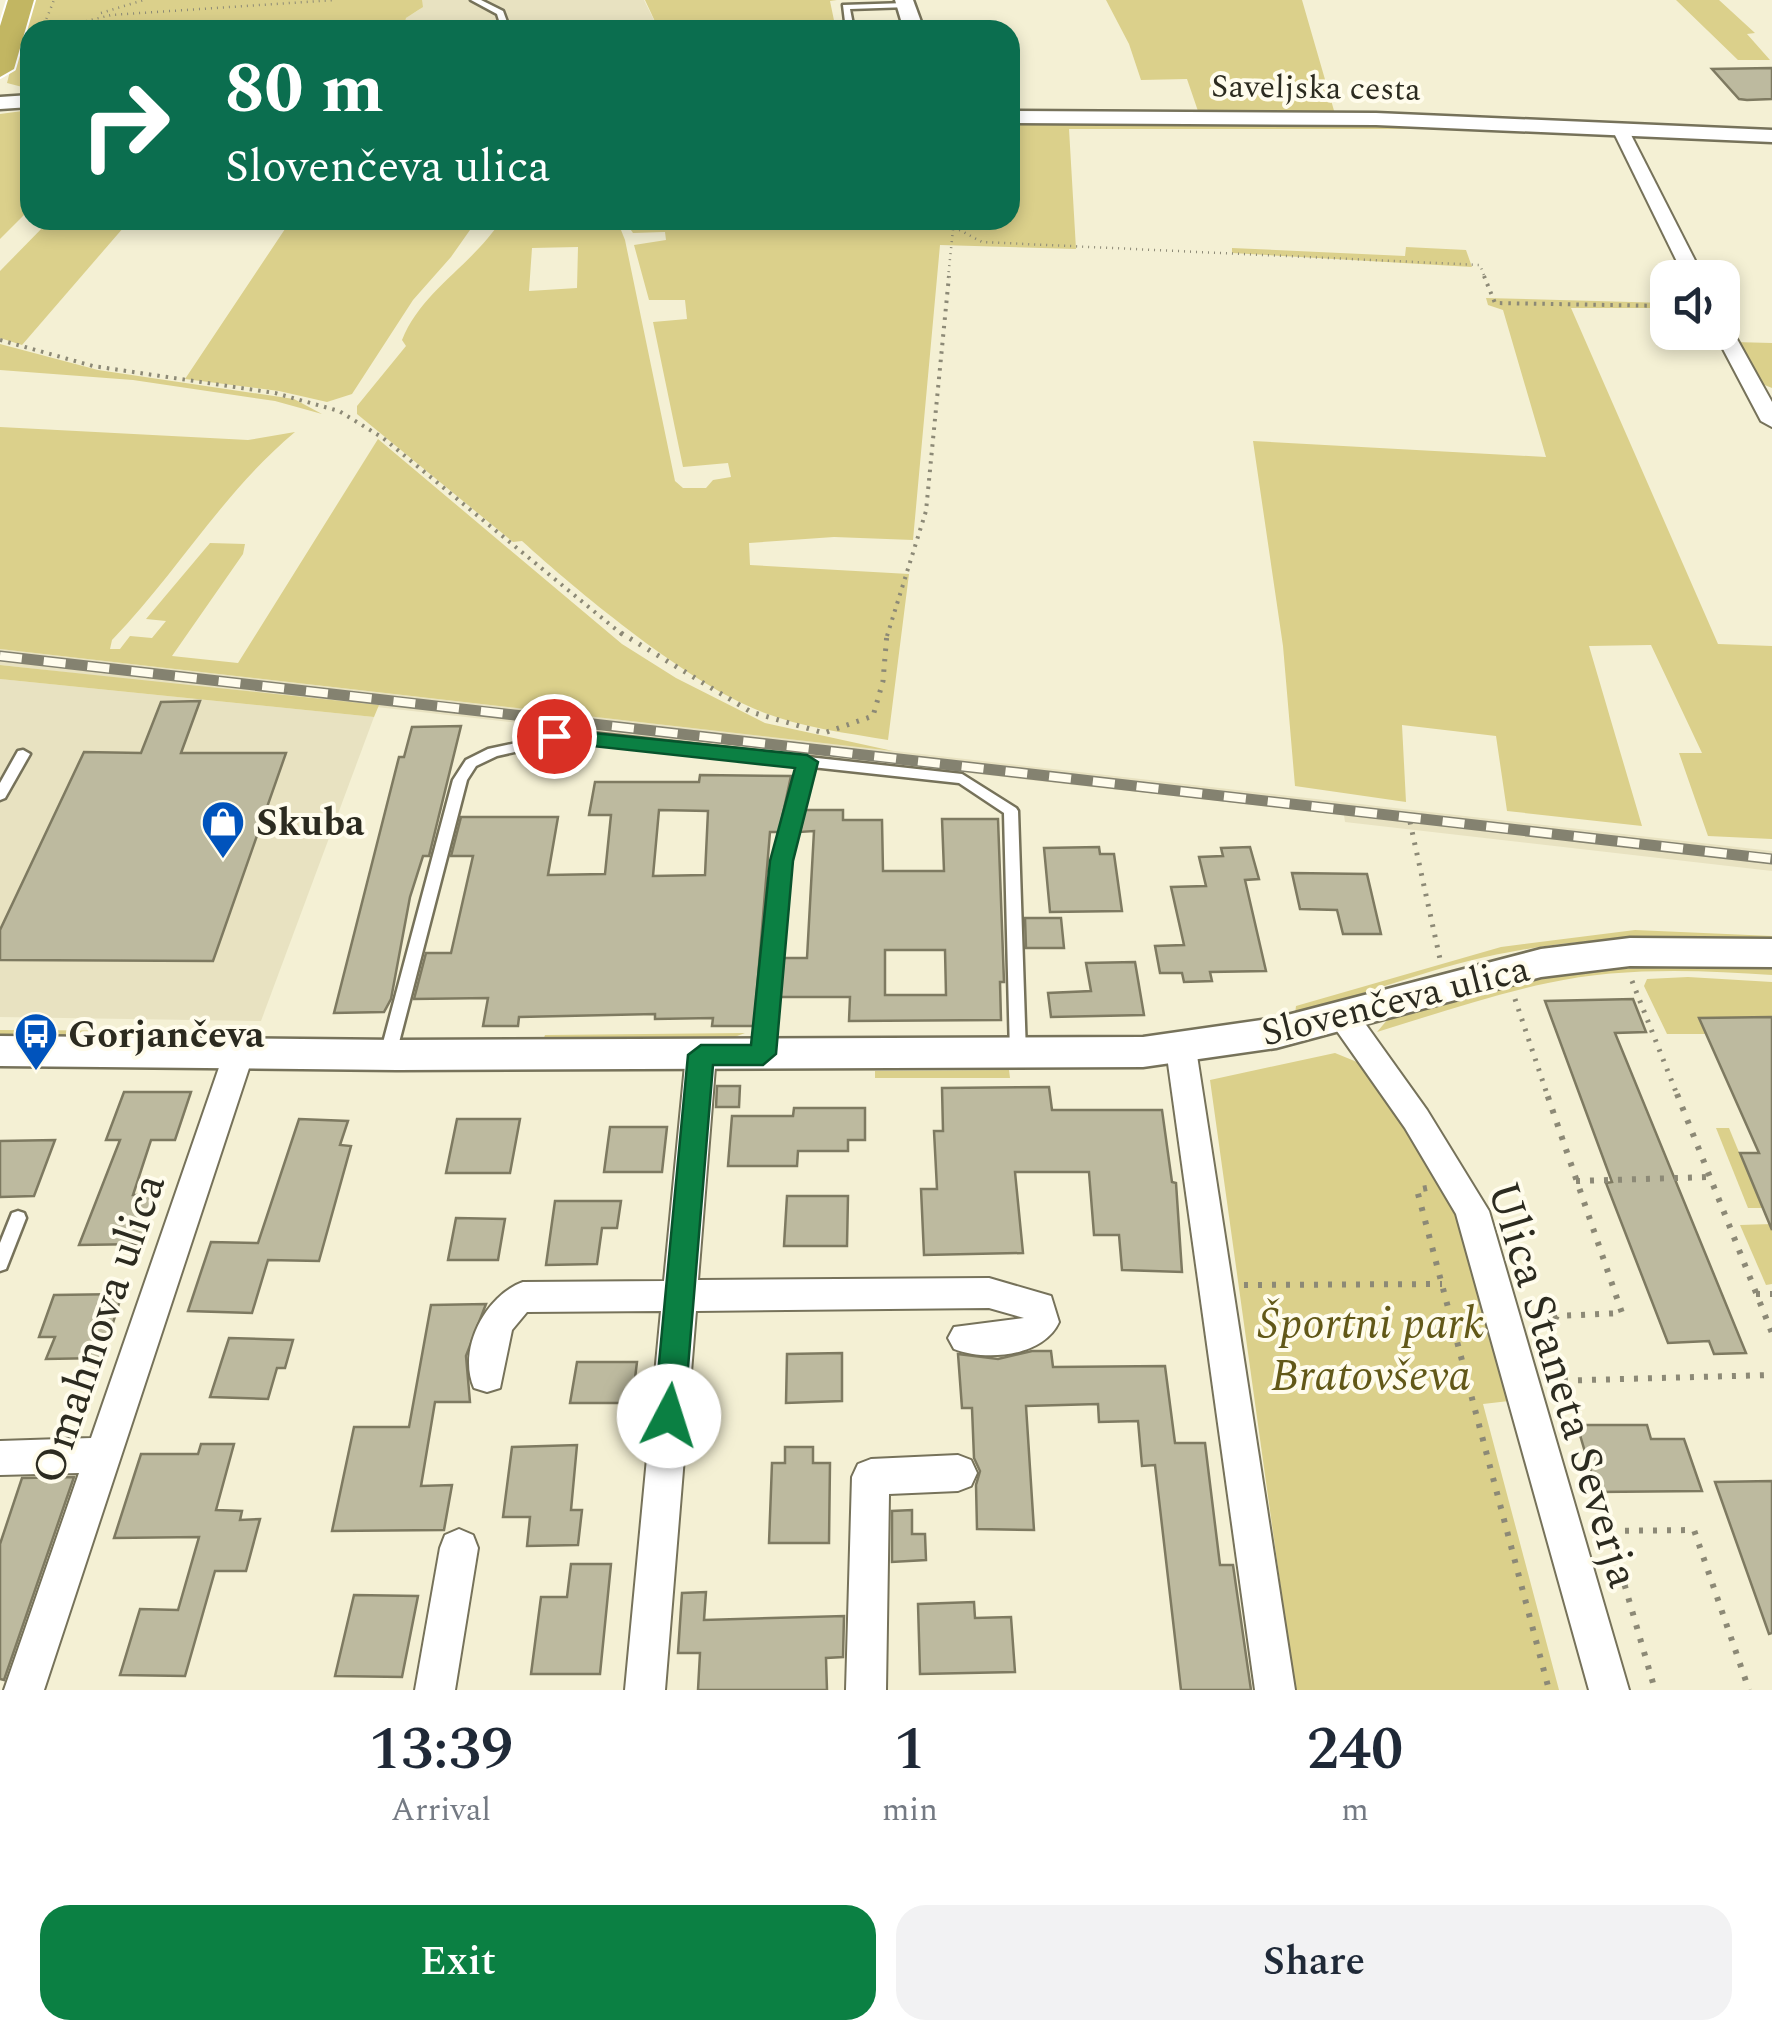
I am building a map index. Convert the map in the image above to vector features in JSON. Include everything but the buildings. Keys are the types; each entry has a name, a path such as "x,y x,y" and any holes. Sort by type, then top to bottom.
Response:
{"highway":[{"path":"0,69 21,0"}],"street":[{"name":"Saveljska cesta","path":"1020,117 1343,118 1772,136"},
{"path":"1621,130 1687,260"},
{"path":"1733,350 1772,421"},
{"name":"Slovenčeva ulica","path":"0,1051 701,1055 1181,1049 1344,1016 1486,975 1571,958 1660,950 1772,953"},
{"name":"Ulica Staneta Severja","path":"1344,1016 1416,1118 1472,1210 1609,1690"},
{"path":"1181,1049 1275,1690"},
{"name":"Omahnova ulica","path":"24,1690 239,1053"},
{"path":"644,1690 701,1055"},
{"path":"487,1376 496,1324 514,1300 531,1296 989,1293 1039,1306 1042,1322 1032,1334 966,1338"},
{"path":"0,1458 104,1456"},
{"path":"866,1690 870,1477 958,1473"},
{"path":"435,1690 459,1548"}],"lane":[{"path":"475,0 500,12 503,20"},
{"path":"848,20 846,7 905,2"},
{"path":"388,1055 460,780 471,763 523,742 573,735 962,779 1011,810 1018,1054"},
{"path":"0,795 23,754"},
{"path":"763,1054 782,861 807,762"},
{"path":"0,1264 18,1218"}],"path":[{"path":"77,20 144,0"},
{"path":"257,6 272,0"},
{"path":"86,20 335,0"},
{"path":"0,340 93,366 294,396 359,420 630,642 725,700 824,733 873,716 883,681 884,641 926,511 953,230"},
{"path":"963,230 982,242 1092,250 1230,252 1480,265 1495,303 1650,306"},
{"path":"1410,822 1440,959"},
{"path":"1631,978 1772,1332"},
{"path":"1514,993 1622,1313 1558,1316 1539,1346"},
{"path":"1576,1181 1710,1177"},
{"path":"1417,1190 1549,1690"},
{"path":"1216,1285 1442,1284"},
{"path":"1756,1294 1772,1294"},
{"path":"1522,1386 1772,1375"},
{"path":"1564,1531 1694,1530 1749,1690"},
{"path":"1609,1531 1655,1690"}],"shaded area":[{"path":"422,0 644,0 654,20 406,20 420,9"},
{"path":"0,649 1772,851 1772,871 1345,822 1344,815 0,665"},
{"path":"0,679 374,717 261,1021 0,1017"}],"green space":[{"path":"28,0 422,0 423,7 406,20 23,20"},
{"path":"645,0 837,0 830,1 834,20 654,20"},
{"path":"1106,0 1302,0 1335,114 1199,114 1187,79 1141,80 1129,44"},
{"path":"1676,0 1719,0 1755,33 1747,34 1770,60 1738,60"},
{"path":"20,32 20,86 7,83"},
{"path":"20,111 20,219 0,239 0,114"},
{"path":"1020,122 1413,124 1415,129 1069,129 1076,249 940,245 913,540 834,537 749,543 750,565 909,574 888,740 780,718 719,691 660,653 522,541 513,542 357,414 357,406 406,346 402,340 422,306 494,230 621,230 675,481 683,488 706,488 713,480 731,477 728,463 683,467 653,322 687,319 685,300 649,300 634,245 666,240 665,232 631,230 1020,230","holes":["578,247 577,288 529,291 532,248"]},
{"path":"40,230 121,230 22,345 0,338 0,271"},
{"path":"284,230 470,230 413,300 352,394 327,402 279,391 185,379"},
{"path":"1406,247 1466,250 1472,267 1232,253 1232,248 1405,256"},
{"path":"1486,298 1650,303 1650,308 1571,308 1718,644 1772,646 1772,839 1708,836 1679,753 1702,753 1651,645 1589,646 1642,826 1507,811 1496,736 1402,725 1406,802 1295,786 1283,646 1253,441 1546,457 1503,310 1488,305"},
{"path":"1740,342 1772,343 1772,388 1762,384 1739,350"},
{"path":"0,344 98,370 294,399 322,414 275,401 133,380 0,370"},
{"path":"0,427 248,440 295,432 245,480 112,640 110,649 120,649 130,636 152,638 166,621 146,619 210,543 245,544 243,554 172,656 238,663 378,439 622,644 676,678 765,723 893,751 0,649"},
{"path":"0,665 379,705 374,717 0,679"},
{"path":"1635,930 1772,936 1772,942 1641,938 1543,946 1456,964 1295,1014 1296,1006 1501,947"},
{"path":"1737,965 1772,968 1772,975 1660,971 1603,974 1505,993 1377,1032 1388,1019 1516,982 1581,970"},
{"path":"1647,979 1772,982 1772,1017 1700,1018 1706,1034 1667,1034 1644,986"},
{"path":"0,1030 193,1031 191,1038 0,1036"},
{"path":"745,1033 724,1041 543,1040 545,1035"},
{"name":"Športni park Bratovševa","path":"1335,1053 1357,1062 1405,1116 1454,1199 1509,1401 1483,1404 1559,1690 1295,1690 1210,1080"},
{"path":"1009,1070 1010,1078 875,1078 875,1071"},
{"path":"1716,1128 1729,1128 1762,1208 1748,1208"},
{"path":"1772,1224 1772,1284 1766,1285 1740,1225"}],"railway":[{"path":"0,656 1772,859"}],"place":[{"name":"Skuba","path":"223,860"},
{"name":"Gorjančeva","path":"36,1072"}],"route":[{"path":"554,736 807,762 782,861 763,1054 701,1055 669,1416"}]}
